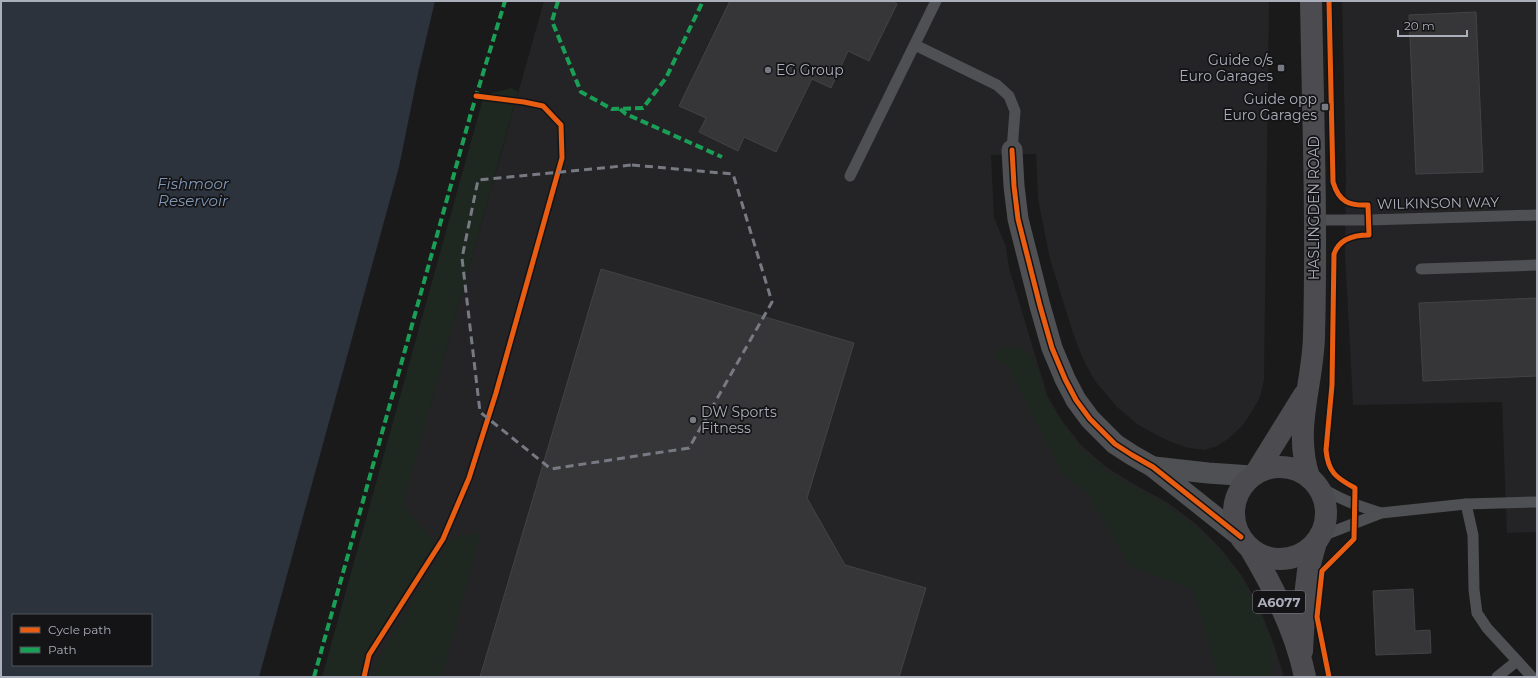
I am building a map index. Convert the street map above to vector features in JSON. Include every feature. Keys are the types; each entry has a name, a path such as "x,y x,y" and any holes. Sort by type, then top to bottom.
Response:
{"highway":[{"name":"HASLINGDEN ROAD","path":"1311,1 1316,220 1314,338 1302,441 1304,462 1312,480"},
{"name":"HASLINGDEN ROAD","path":"1254,475 1307,390"},
{"path":"1254,475 1268,468 1282,467 1296,470 1312,480"},
{"name":"A6077","path":"1254,475 1243,485 1236,498 1234,511 1235,525 1275,592 1303,668"},
{"name":"A6077","path":"1303,668 1307,577 1316,541 1324,526 1326,511 1323,497 1312,480"},
{"path":"1246,543 1263,556 1277,559 1292,557 1305,552 1316,541"}],"street":[{"path":"1012,150 1018,219 1052,348 1076,400 1090,419 1115,444 1153,467 1246,543"},
{"path":"1153,467 1208,473 1254,475"}],"lane":[{"path":"850,176 936,1"},
{"path":"915,45 997,85 1007,93 1013,103 1015,111 1012,150"},
{"name":"WILKINSON WAY","path":"1316,220 1537,215"},
{"path":"1421,269 1537,265"},
{"path":"1312,480 1336,497 1354,505 1381,513"},
{"path":"1316,541 1332,532 1381,513 1466,504 1537,502"},
{"path":"1466,504 1474,535 1474,590 1477,613 1487,628 1532,677"},
{"path":"1497,677 1517,661"}],"highlighted area":[{"path":"632,165 733,174 772,302 689,448 551,469 480,412 462,258 478,180"}],"shaded area":[{"path":"544,1 1269,1 1264,380 1260,397 1242,426 1228,439 1217,446 1205,450 1189,448 1171,442 1155,434 1137,424 1117,407 1095,381 1083,359 1073,333 1050,259 1038,199 1036,154 991,155 994,217 1006,247 1009,268 1047,395 1060,418 1081,445 1106,467 1168,503 1196,524 1221,549 1242,576 1258,604 1273,642 1284,677 354,677"},
{"path":"1342,1 1537,1 1537,532 1507,533 1502,402 1353,405 1345,252 1346,178"},
{"path":"512,88 518,92 403,505 435,542 366,654 362,677 322,677 484,95"},
{"path":"1001,346 1020,347 1031,357 1038,369 1045,395 1079,447 1108,472 1167,505 1194,525 1220,551 1241,578 1257,606 1271,643 1272,677 1218,677 1193,590 1130,566 1086,492 1063,475 1007,365 993,359"},
{"path":"481,532 442,677 372,677 378,659 450,538"}],"water":[{"name":"Fishmoor Reservoir","path":"1,1 435,1 418,73 399,167 259,677 1,677"}],"building":[{"name":"EG Group","path":"730,1 891,1 897,4 869,61 848,51 831,88 812,79 776,152 744,137 738,151 699,132 706,118 679,106"},
{"path":"1476,12 1483,172 1416,174 1409,15"},
{"name":"DW Sports Fitness","path":"601,269 854,343 807,498 845,565 926,588 899,677 480,677"},
{"path":"1537,298 1537,376 1423,381 1419,303"},
{"path":"1413,589 1415,631 1430,630 1431,653 1376,655 1373,591"}],"marked path":[{"path":"314,677 471,113 505,1"},
{"path":"558,1 552,21 581,92 612,109 643,108 666,78 703,1"},
{"path":"620,109 626,114 722,157"}],"cycle path":[{"path":"1329,1 1333,182 1338,194 1346,201 1355,205 1368,205 1369,235 1352,237 1343,241 1336,249 1334,254 1332,385 1326,450 1327,458 1334,474 1355,488 1354,539 1322,571 1317,617 1329,677"},
{"path":"364,677 369,655 443,539 469,478 496,393 562,158 561,125 543,106 476,96"},
{"path":"1012,150 1018,219 1040,306 1052,348 1076,400 1090,419 1115,444 1153,467 1241,537"}],"place":[{"name":"Guide o/s Euro Garages","path":"1281,68"},
{"name":"EG Group","path":"768,70"},
{"name":"Guide opp Euro Garages","path":"1325,107"},
{"name":"DW Sports Fitness","path":"693,420"}]}
